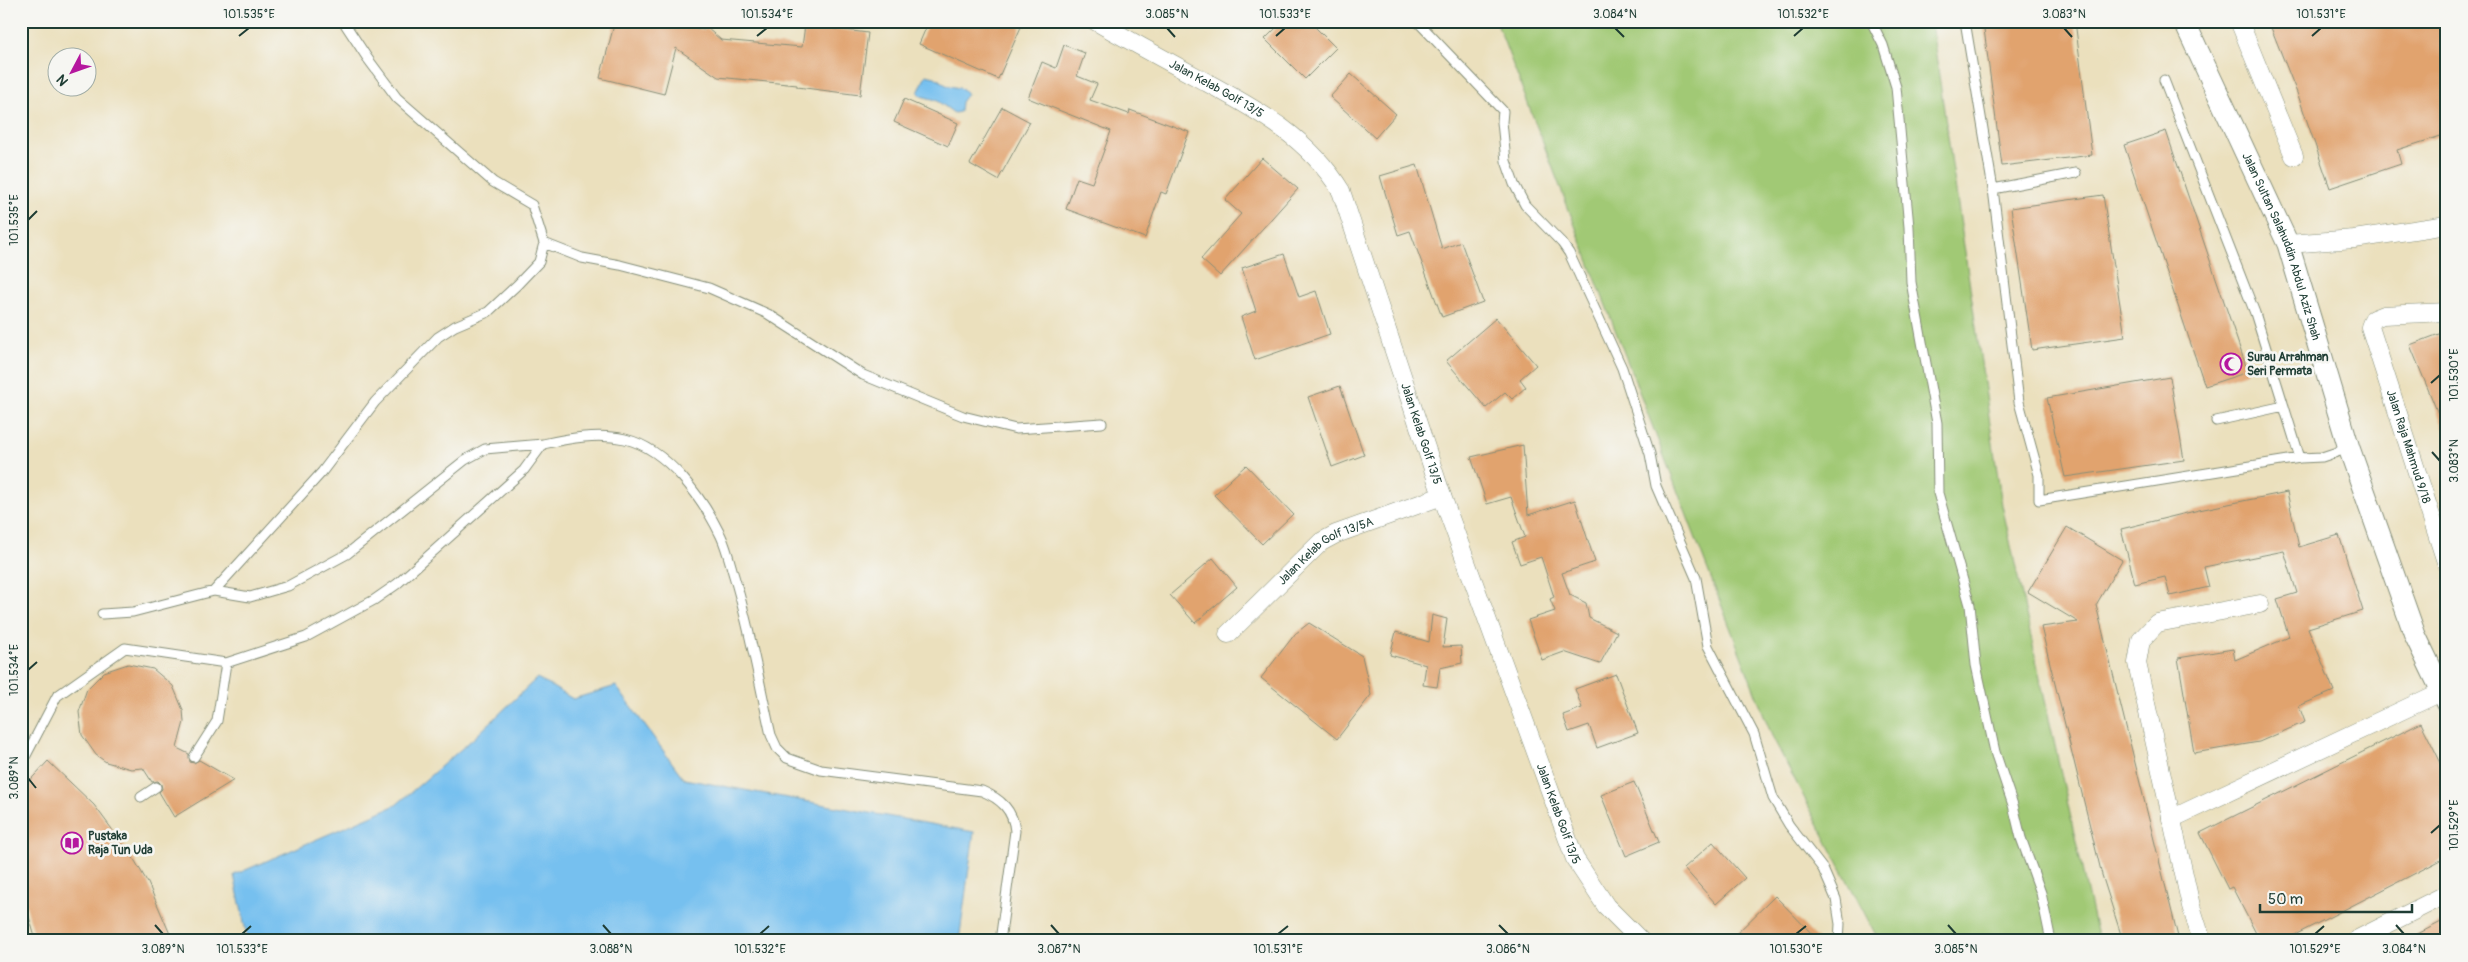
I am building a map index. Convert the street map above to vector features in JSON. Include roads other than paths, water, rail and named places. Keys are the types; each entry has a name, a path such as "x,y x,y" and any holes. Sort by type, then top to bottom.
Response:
{"street":[{"name":"Jalan Kelab Golf 13/5","path":"1095,21 1264,113 1313,153 1341,191 1442,496 1575,859 1606,906 1641,941"},
{"name":"Jalan Sultan Salahuddin Abdul Aziz Shah","path":"2184,21 2288,244 2349,448 2415,635 2444,697"},
{"path":"2239,21 2294,156"},
{"path":"2288,244 2354,239 2447,226"},
{"name":"Jalan Raja Mahmud 9/18","path":"2447,312 2383,315 2373,319 2370,327 2447,565"},
{"name":"Jalan Kelab Golf 13/5A","path":"1228,634 1321,542 1336,534 1442,496"},
{"path":"2202,941 2191,906 2170,819 2137,663 2141,640 2157,624 2260,604"},
{"path":"2170,819 2444,697"},
{"path":"2354,941 2447,894"}],"lane":[{"path":"214,591 322,472 375,402 438,337 455,326 488,312 517,285 539,262 544,243 532,205 493,182 397,98 368,60 343,21"},
{"path":"1417,21 1503,111 1502,122 1506,161 1514,184 1525,205 1562,243 1583,279 1622,368 1650,454 1656,486 1696,578 1708,646 1754,734 1773,798 1789,825 1824,870 1836,900 1840,924 1839,941"},
{"path":"1871,21 1883,45 1896,87 1909,227 1911,282 1937,423 1938,493 1970,605 1976,665 1995,752 2013,805 2021,838 2041,893 2051,941"},
{"path":"1965,21 1993,189 2019,402 2039,475 2039,500 2322,456 2349,448"},
{"path":"2164,80 2255,313 2300,458"},
{"path":"1993,189 2076,173"},
{"path":"544,243 582,258 620,264 708,288 768,314 863,375 963,416 1016,429 1102,423"},
{"path":"2216,421 2284,406"},
{"path":"102,614 132,612 214,591 250,597 288,586 347,554 472,456 485,449 543,444 577,436 626,440 652,452 677,470 695,493 722,537 742,602 770,735 777,748 787,758 821,770 982,791 994,796 1006,806 1014,819 1015,830 1000,941"},
{"path":"21,765 57,696 125,648 226,663 306,637 374,600 397,584 524,470 543,444"},
{"path":"194,757 217,721 226,663"},
{"path":"141,797 156,787"}],"water":[{"path":"926,75 935,77 946,85 963,89 967,94 961,102 960,112 954,113 936,100 921,96 918,93"},
{"path":"537,678 573,699 616,686 684,779 974,832 959,941 248,941 234,875 396,805 474,738"}],"place":[{"name":"Surau Arrahman Seri Permata","path":"2231,364"},
{"name":"Pustaka Raja Tun Uda","path":"72,843"}]}
